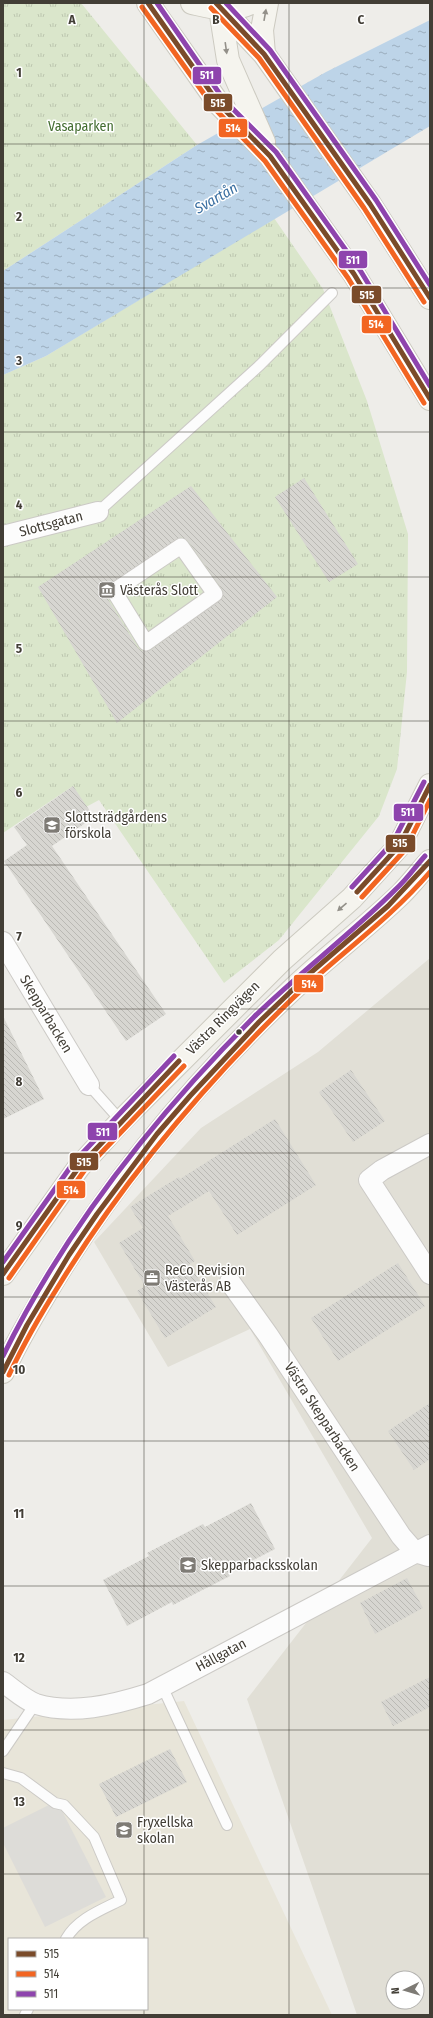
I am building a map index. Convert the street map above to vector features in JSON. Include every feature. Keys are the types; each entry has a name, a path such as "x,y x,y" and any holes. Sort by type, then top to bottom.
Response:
{"main road":[{"path":"148,3 219,104 240,111"},
{"path":"192,3 220,5 239,9 251,3"},
{"path":"264,54 262,30 267,3"},
{"path":"220,5 228,60 240,111 270,156 354,274 430,398"},
{"path":"220,5 264,54 358,188 430,298"},
{"name":"Västra Ringvägen","path":"3,1274 80,1167 121,1121 282,960 352,898 399,846 430,785"},
{"name":"Västra Ringvägen","path":"3,1372 68,1256 95,1216 140,1156 250,1032 296,986 401,894 430,861"}],"street":[{"name":"Slottsgatan","path":"3,536 98,512"},
{"path":"181,546 215,594 146,643 114,591 181,546"},
{"name":"Skepparbacken","path":"4,946 89,1086"},
{"path":"430,1144 382,1170 369,1180 430,1274"},
{"name":"Västra Skepparbacken","path":"230,1282 268,1335 401,1536 425,1551"},
{"name":"Hållgatan","path":"3,1682 35,1704 69,1708 100,1706 123,1702 148,1694 425,1551"}],"lane":[{"path":"98,512 260,365 332,293"},
{"path":"89,1086 121,1121"},
{"path":"162,1686 227,1825"},
{"path":"3,1751 35,1704"},
{"path":"3,1773 21,1778 55,1803 64,1806 94,1837 121,1900 89,1916 72,1929 67,1938"}],"shaded area":[{"path":"430,958 430,2015 357,2015 247,1699 372,1538 250,1329 168,1367 94,1242 201,1128 318,1052"},
{"name":"Fryxellska skolan","path":"184,1701 332,2015 3,2015 3,1720"},
{"path":"57,1801 106,1897 45,1927 3,1843 3,1828"}],"green space":[{"name":"Vasaparken","path":"3,3 81,3 197,145 3,271"},
{"path":"274,218 323,289 367,401 408,534 407,672 397,769 379,816 279,940 224,983 99,800 86,807 73,786 3,833 3,375 46,356"}],"water":[{"name":"Svartån","path":"430,20 430,126 46,356 3,375 3,271 197,145 326,72"}],"building":[{"path":"304,478 358,564 329,582 275,497"},
{"name":"Västerås Slott","path":"191,486 277,597 117,723 38,587","holes":["181,537 188,541 222,589 223,597 151,650 142,651 138,648 106,596 106,587"]},
{"path":"73,786 94,817 52,846 166,1014 126,1041 4,861 27,845 14,827"},
{"path":"3,1016 44,1099 3,1119"},
{"path":"351,1070 385,1121 353,1142 319,1092"},
{"path":"275,1119 316,1185 237,1235 209,1191 168,1216 195,1261 189,1264 216,1307 165,1338 137,1291 145,1286 119,1243 143,1228 130,1207 179,1177 180,1179"},
{"path":"398,1263 425,1306 338,1361 311,1318"},
{"path":"430,1403 430,1459 414,1470 388,1431"},
{"name":"Skepparbacksskolan","path":"251,1503 275,1549 228,1573 230,1576 173,1605 172,1602 127,1626 103,1580 149,1556 147,1553 203,1524 205,1527"},
{"path":"407,1578 423,1608 375,1634 360,1603"},
{"path":"430,1677 430,1707 393,1726 381,1702"},
{"path":"170,1749 187,1782 116,1817 99,1784"}],"transit line":[{"name":"515","path":"148,3 219,104 270,156 354,274 430,399"},
{"name":"511","path":"157,3 224,100 276,152 360,270 430,386"},
{"name":"515","path":"216,3 264,54 370,204 430,298"},
{"name":"511","path":"226,3 270,50 376,200 430,285"},
{"name":"514","path":"142,7 214,108 265,161 348,278 424,403"},
{"name":"514","path":"211,8 259,58 364,208 424,302"},
{"name":"511","path":"352,887 393,842 424,782"},
{"name":"515","path":"357,892 399,846 430,785"},
{"name":"514","path":"362,897 405,850 430,800"},
{"name":"511","path":"3,1356 54,1264 84,1219 147,1135 217,1055 254,1017 289,984 379,906 404,881 425,856"},
{"name":"515","path":"3,1372 27,1325 69,1255 97,1214 157,1134 259,1022 308,975 388,906 430,861"},
{"name":"514","path":"9,1375 40,1316 61,1282 112,1206 167,1134 227,1065 291,1000 380,922 430,872"},
{"name":"511","path":"3,1262 74,1162 174,1056"},
{"name":"515","path":"3,1274 79,1167 179,1061"},
{"name":"514","path":"9,1278 84,1171 184,1066"}],"place":[{"name":"Västerås Slott","path":"107,590"},
{"name":"Slottsträdgårdens förskola","path":"52,825"},
{"name":"ReCo Revision Västerås AB","path":"152,1278"},
{"name":"Skepparbacksskolan","path":"188,1565"},
{"name":"Fryxellska skolan","path":"124,1830"}]}
